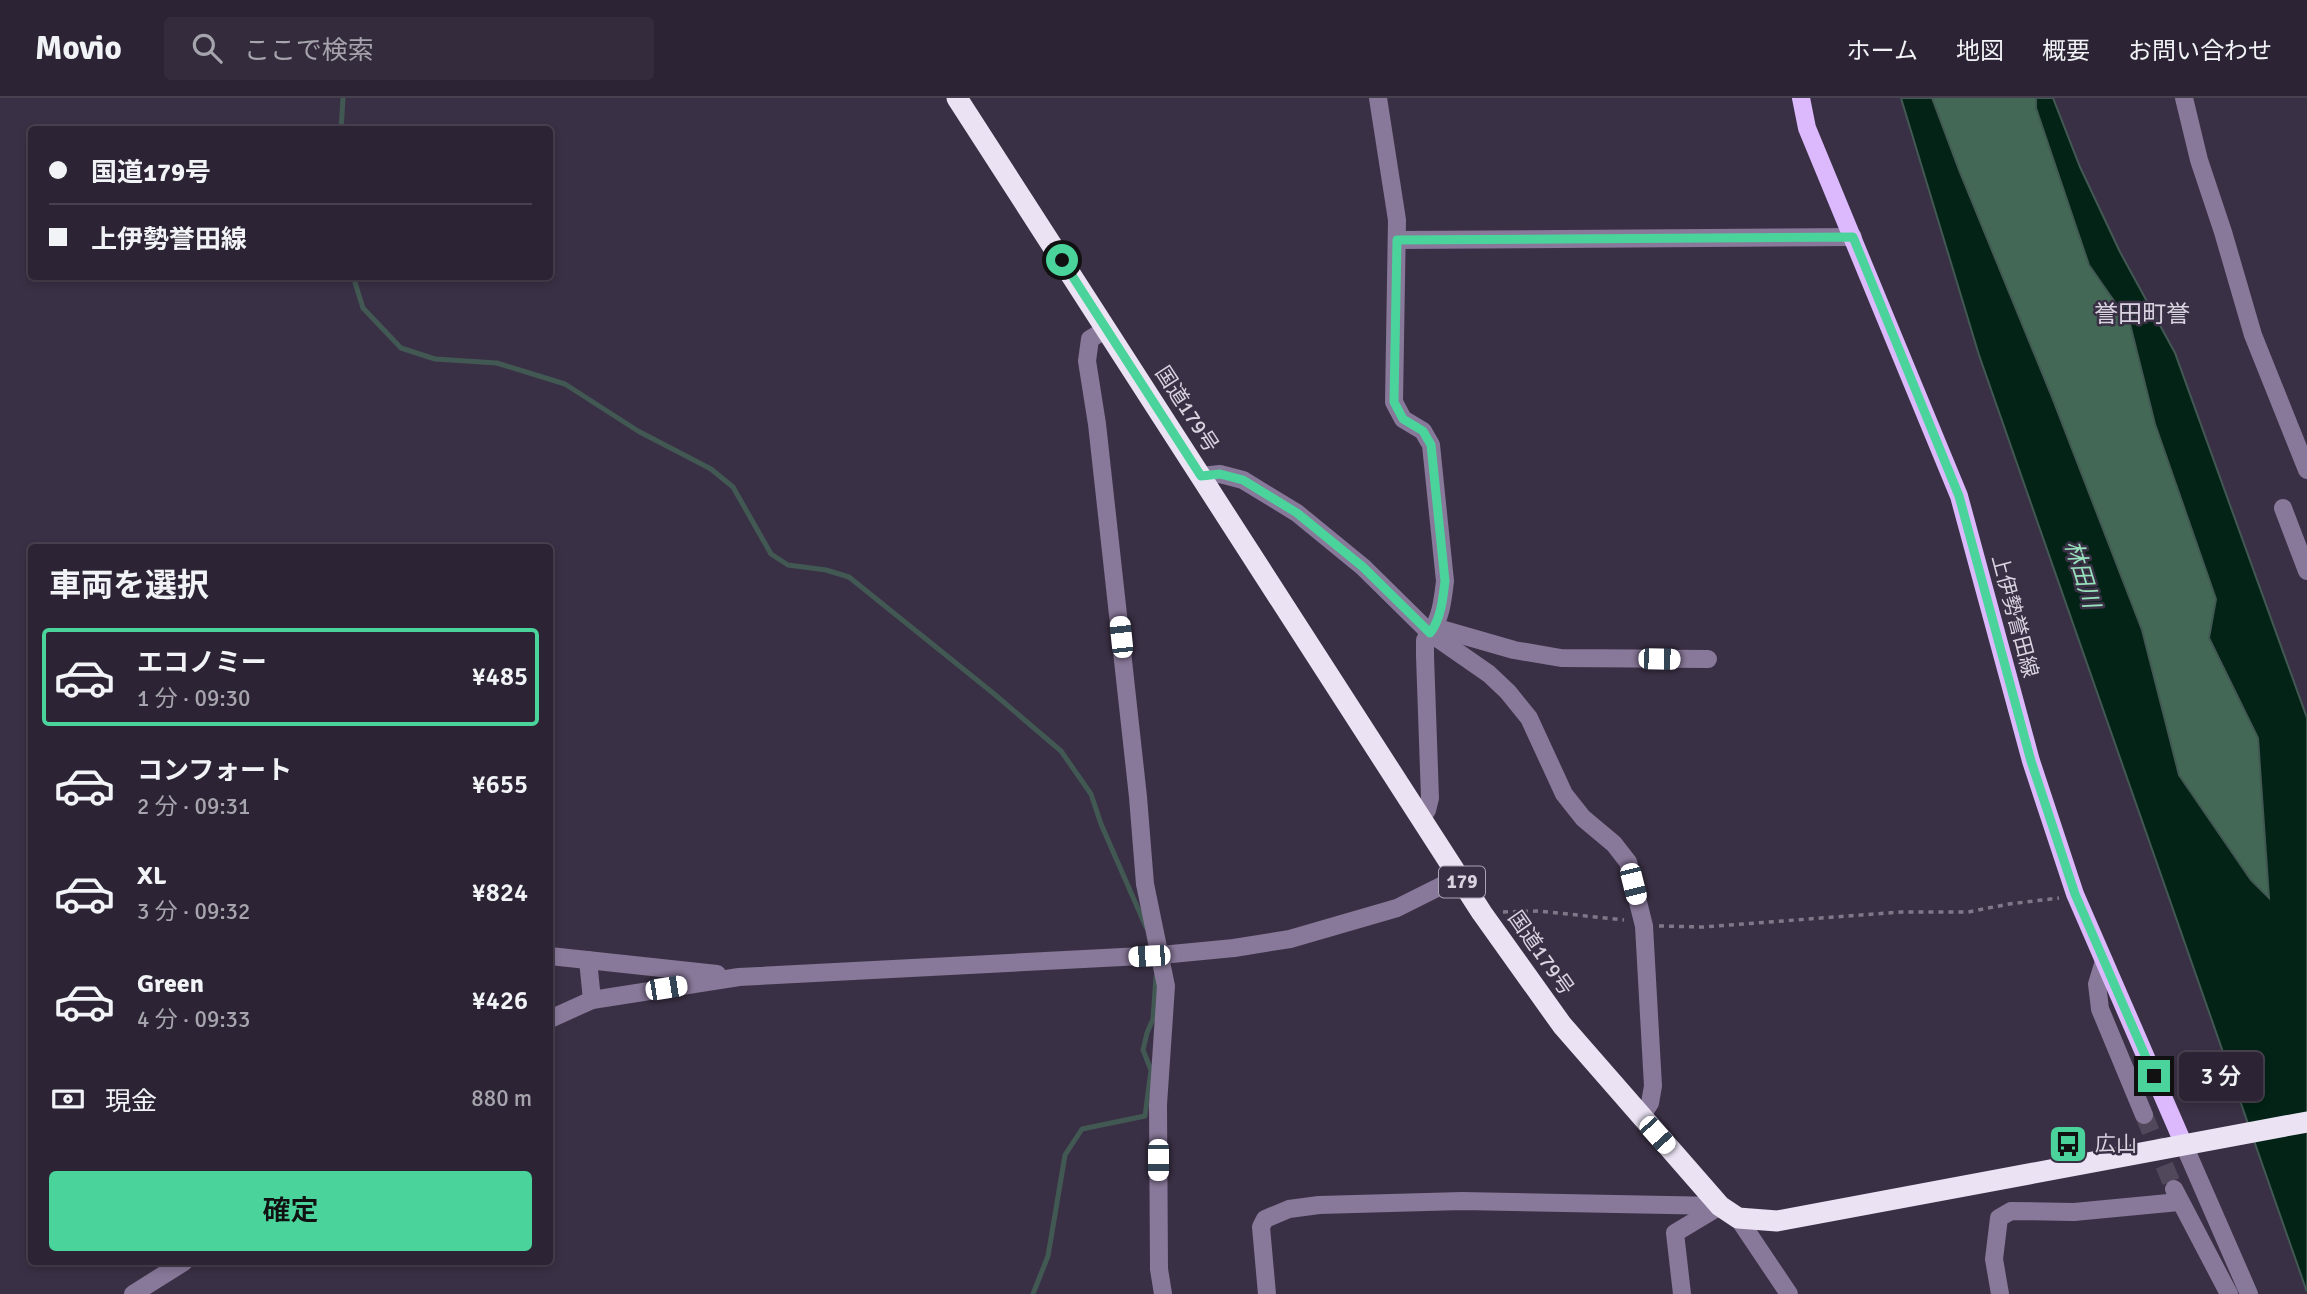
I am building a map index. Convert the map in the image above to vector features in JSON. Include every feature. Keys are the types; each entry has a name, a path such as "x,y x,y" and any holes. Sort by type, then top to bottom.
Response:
{"highway":[{"name":"国道179号","path":"957,98 1482,913 1562,1026 1720,1206 1738,1218 1777,1221 2307,1122"}],"main road":[{"name":"上伊勢誉田線","path":"1801,98 1807,128 1959,496 2031,761 2075,894 2185,1146"}],"street":[{"path":"1378,98 1397,220 1394,402 1403,419 1423,431 1431,445 1445,581 1442,603 1432,630 1425,639 1430,798 1427,810 1421,818"},
{"path":"2184,98 2199,160 2253,335 2307,470"},
{"path":"1397,240 1853,237"},
{"path":"1107,329 1090,340 1087,361 1097,424 1145,884 1155,955 1166,986 1158,1105 1159,1269 1163,1294"},
{"path":"1201,476 1220,474 1243,480 1297,513 1363,567 1432,630 1489,674 1529,718 1564,794 1583,818 1614,844 1628,862 1644,926 1653,1086 1650,1102 1641,1117"},
{"path":"2283,508 2307,571"},
{"path":"1432,630 1514,650 1561,658 1709,659"},
{"path":"553,1018 592,1000 739,977 1155,955 1234,948 1290,939 1340,926 1397,908 1459,877"},
{"path":"553,956 739,977"},
{"path":"588,960 592,1000"},
{"path":"2104,961 2097,984 2100,1009 2144,1115"},
{"path":"2185,1146 2249,1294"},
{"path":"2000,1294 1994,1259 1999,1218 2011,1211 2074,1212 2177,1196 2229,1294"},
{"path":"1267,1294 1261,1227 1265,1219 1289,1209 1318,1205 1462,1201 1720,1206"},
{"path":"1682,1294 1675,1233 1720,1206"},
{"path":"1738,1218 1789,1294"},
{"path":"133,1294 179,1265"}],"path":[{"path":"1482,913 1539,911 1623,920 1644,926 1703,927 1902,912 1968,912 2075,894"}],"shaded area":[{"path":"1932,98 2036,98 2036,108 2089,265 2130,324 2155,424 2216,599 2209,638 2258,738 2270,899 2251,880 2179,775 2142,630"}],"water":[{"name":"林田川","path":"1901,98 1932,98 2142,630 2179,775 2251,880 2269,898 2258,738 2209,638 2216,599 2155,424 2130,324 2089,265 2036,108 2036,98 2053,98 2080,167 2120,252 2175,353 2307,718 2307,1292 1979,355"}],"waterway":[{"path":"341,126 343,98"},
{"path":"354,280 363,308 401,348 435,359 497,363 565,384 638,431 711,469 733,487 771,554 788,565 826,570 849,577 993,693 1061,751 1091,794 1101,824 1146,927"},
{"path":"1033,1294 1048,1256 1065,1155 1082,1129 1145,1116 1151,1070 1143,1050 1153,1019 1156,977"}],"tunnel":[{"path":"2144,1115 2174,1189"}],"place":[{"name":"広山","path":"2068,1144"}],"district":[{"name":"誉田町誉","path":"2142,314"}],"route":[{"path":"1062,260 1201,476 1220,474 1243,480 1297,513 1363,567 1430,633 1442,603 1445,581 1431,445 1423,431 1403,419 1394,402 1397,240 1853,237 1959,496 2031,761 2075,894 2154,1076"}]}
